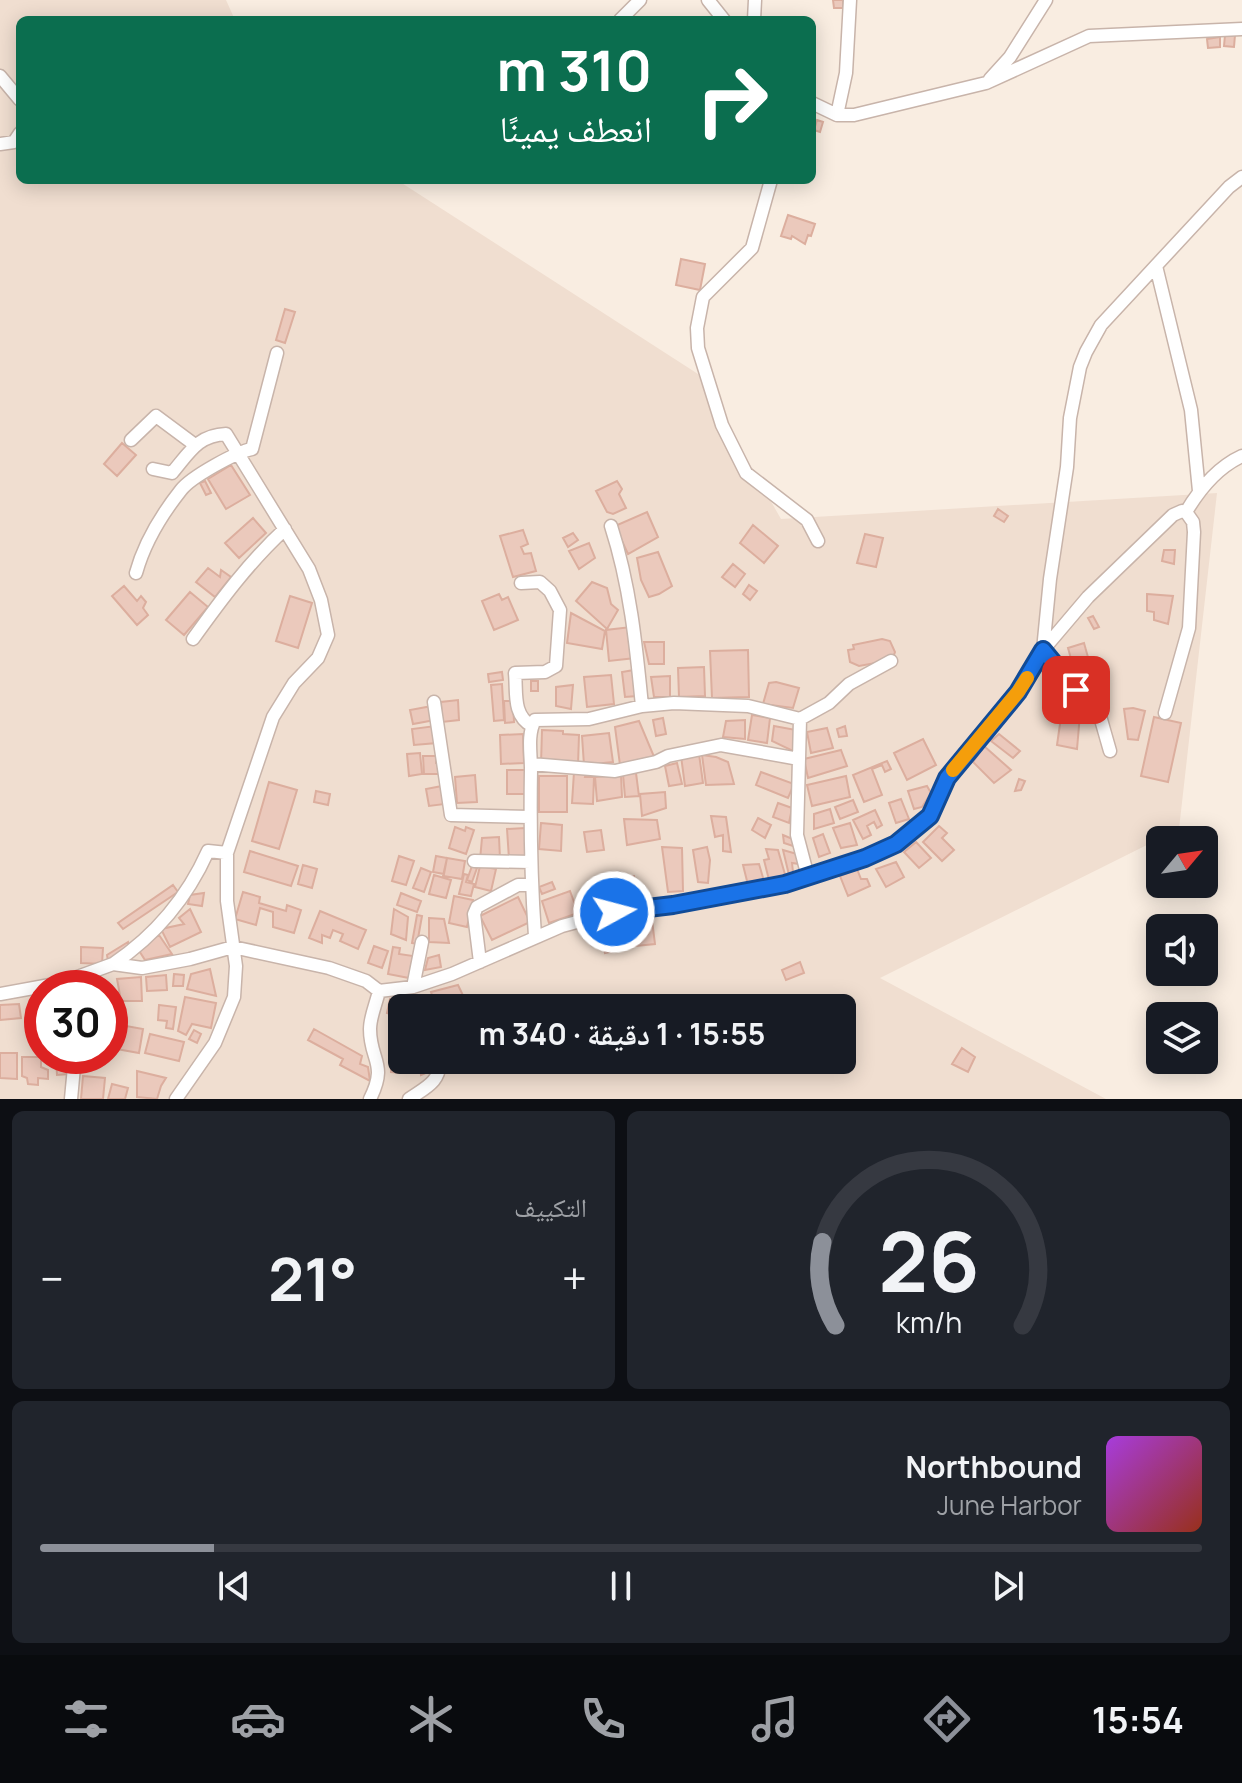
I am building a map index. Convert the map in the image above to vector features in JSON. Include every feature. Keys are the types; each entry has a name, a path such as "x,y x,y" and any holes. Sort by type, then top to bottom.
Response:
{"street":[{"path":"624,16 640,0"},
{"path":"708,0 721,16"},
{"path":"837,115 846,73 850,0"},
{"path":"986,83 1010,57 1046,0"},
{"path":"816,105 837,115 854,115 986,83 1089,36 1242,29"},
{"path":"0,76 16,95"},
{"path":"1110,751 1098,709 1076,690 1043,650 1067,467 1070,418 1080,367 1101,325 1229,187 1242,177"},
{"path":"770,184 752,248 703,297 697,328 698,348 722,425 746,473 807,520 818,541"},
{"path":"1156,266 1191,410 1199,491"},
{"path":"136,573 142,550 183,487 238,452 252,449 277,353"},
{"path":"131,440 156,416 195,445"},
{"path":"153,469 172,473 195,445 211,434 226,434 309,569 321,600 328,635 318,658 294,683 273,717 227,853 227,901 236,976 231,1007 203,1063 176,1099"},
{"path":"1186,512 1199,491 1233,460 1242,456"},
{"path":"113,964 142,968 233,947 329,968 366,981 379,991 413,987 562,926 614,912 673,905 785,884 865,858 896,844 930,816 947,778 1018,692 1043,650 1088,597 1173,515 1186,512"},
{"path":"1165,713 1189,628 1194,532 1193,522 1186,512"},
{"path":"611,526 631,601 642,706"},
{"path":"193,639 228,590 285,529"},
{"path":"521,583 537,581 545,586 560,612 558,664 545,672 515,673 517,709 522,719 532,726"},
{"path":"535,936 529,817 532,726 535,720 589,719 642,706 674,703 748,706 800,719 829,703 849,684 891,661"},
{"path":"434,702 451,815 529,817"},
{"path":"800,719 797,835 808,877"},
{"path":"531,764 615,771 721,745 799,759"},
{"path":"101,970 151,935 185,895 208,851 227,853"},
{"path":"474,861 531,862"},
{"path":"480,962 474,914 477,907 518,885 531,885"},
{"path":"413,987 422,942"},
{"path":"0,994 24,991"},
{"path":"371,1099 378,1079 377,1056 370,1030 379,991"},
{"path":"71,1099 73,1074"},
{"path":"409,1099 439,1074"}],"shaded area":[{"path":"0,0 226,0 233,16 16,16 16,184 403,184 698,374 781,519 1217,493 1179,826 1146,826 1146,845 880,978 1106,1099 0,1099"}],"building":[{"path":"833,0 843,0 843,8 834,8"},
{"path":"1225,35 1235,35 1234,47 1224,46"},
{"path":"1220,37 1220,47 1208,48 1207,39"},
{"path":"817,120 823,122 820,132 816,131"},
{"path":"788,215 815,224 805,244 792,236 791,239 781,236"},
{"path":"681,259 705,264 700,290 676,285"},
{"path":"285,309 295,312 285,343 276,340"},
{"path":"122,443 136,455 117,476 104,464"},
{"path":"231,465 250,495 226,509 208,479"},
{"path":"205,481 211,493 206,495 200,483"},
{"path":"617,481 626,508 613,514 607,512 596,491"},
{"path":"998,509 1008,516 1004,522 994,516"},
{"path":"647,512 658,537 628,554 615,526"},
{"path":"253,518 266,533 239,558 225,543"},
{"path":"753,525 778,546 764,563 740,543"},
{"path":"523,530 528,544 521,547 524,554 531,553 536,571 513,577 500,536"},
{"path":"573,533 578,540 568,547 563,538"},
{"path":"865,534 883,538 876,567 857,563"},
{"path":"589,543 595,558 579,569 569,551"},
{"path":"1164,550 1175,550 1174,564 1162,561"},
{"path":"658,552 672,586 649,597 641,580 637,558"},
{"path":"733,564 745,574 735,587 722,577"},
{"path":"208,568 220,577 221,570 231,577 215,597 196,582"},
{"path":"592,582 607,588 611,604 618,610 607,629 576,601"},
{"path":"749,585 757,591 750,600 743,594"},
{"path":"124,586 137,601 141,596 146,602 143,608 148,615 137,625 112,596"},
{"path":"190,592 208,607 184,635 166,620"},
{"path":"499,594 502,600 508,597 518,620 494,630 482,601"},
{"path":"1147,594 1173,596 1168,624 1154,620 1154,612 1147,611"},
{"path":"290,596 312,603 298,648 276,641"},
{"path":"571,613 605,631 602,649 567,643"},
{"path":"1093,616 1099,627 1094,629 1088,618"},
{"path":"631,627 635,658 609,661 606,630"},
{"path":"882,639 890,641 895,652 892,660 859,666 850,662 848,650 854,649 853,645"},
{"path":"644,642 664,642 664,664 649,664"},
{"path":"1084,643 1091,668 1075,673 1068,648"},
{"path":"748,650 749,697 712,698 710,651"},
{"path":"704,667 705,696 679,697 678,668"},
{"path":"634,670 637,696 625,697 622,672"},
{"path":"502,672 503,680 489,682 488,674"},
{"path":"611,675 614,704 587,707 584,677"},
{"path":"670,676 670,697 654,697 651,677"},
{"path":"531,681 538,681 538,691 531,691"},
{"path":"769,683 799,688 793,708 763,704"},
{"path":"502,684 504,720 494,721 491,685"},
{"path":"573,685 571,709 556,706 556,687"},
{"path":"458,700 459,720 442,722 441,702"},
{"path":"504,701 513,701 514,722 505,723"},
{"path":"432,706 435,720 413,724 410,710"},
{"path":"1124,709 1145,711 1138,740 1128,739"},
{"path":"1062,710 1080,714 1077,749 1057,745"},
{"path":"752,715 770,718 767,743 748,740"},
{"path":"1154,717 1181,723 1168,782 1141,776"},
{"path":"663,718 666,734 656,736 653,720"},
{"path":"745,720 745,739 723,737 726,721"},
{"path":"639,721 655,759 620,765 615,727"},
{"path":"435,726 437,743 414,745 412,729"},
{"path":"774,726 796,730 795,752 772,741"},
{"path":"845,726 847,736 839,737 837,729"},
{"path":"827,728 833,748 811,753 807,732"},
{"path":"542,730 579,735 578,765 541,764"},
{"path":"609,733 613,762 584,765 582,736"},
{"path":"523,734 524,763 501,764 500,735"},
{"path":"999,734 1020,751 1013,758 991,741"},
{"path":"923,739 936,765 907,780 894,753"},
{"path":"984,746 1011,770 994,783 973,762"},
{"path":"841,750 847,766 808,778 804,759"},
{"path":"420,753 422,774 409,776 407,754"},
{"path":"699,754 703,783 685,786 681,756"},
{"path":"702,755 728,762 734,784 706,785"},
{"path":"423,756 436,756 440,774 424,774"},
{"path":"887,761 891,769 885,772 882,765 872,769 882,795 864,802 853,775"},
{"path":"677,763 682,784 669,786 665,766"},
{"path":"507,770 525,770 525,794 507,794"},
{"path":"574,772 594,777 593,804 572,803"},
{"path":"761,772 794,784 788,798 756,785"},
{"path":"636,773 639,796 625,797 623,774"},
{"path":"475,775 477,802 457,803 455,777"},
{"path":"621,775 622,797 597,801 595,777"},
{"path":"539,776 567,776 567,812 539,812"},
{"path":"846,776 850,797 812,806 807,785"},
{"path":"1019,779 1025,781 1021,790 1015,791"},
{"path":"269,782 297,790 279,849 252,841"},
{"path":"442,786 445,804 429,806 426,789"},
{"path":"927,786 931,793 922,807 914,809 908,791"},
{"path":"316,791 330,794 328,805 314,802"},
{"path":"665,792 666,808 642,816 640,794"},
{"path":"901,799 909,819 896,823 889,803"},
{"path":"853,800 858,812 840,819 835,807"},
{"path":"778,803 792,808 789,823 773,817"},
{"path":"830,809 834,823 814,829 814,814"},
{"path":"875,810 882,825 877,828 874,822 867,826 871,835 863,839 853,820"},
{"path":"711,816 726,817 731,852 723,851 723,835 715,837"},
{"path":"758,818 771,825 765,838 752,830"},
{"path":"624,819 657,820 660,839 627,845"},
{"path":"541,823 562,825 561,851 539,849"},
{"path":"850,823 857,845 841,848 833,828"},
{"path":"939,826 947,833 942,838 954,850 942,861 923,842"},
{"path":"455,827 474,830 466,854 449,848"},
{"path":"525,828 526,858 509,859 507,829"},
{"path":"601,830 604,850 587,852 584,832"},
{"path":"823,834 830,853 819,857 813,838"},
{"path":"783,835 795,840 793,846 784,843"},
{"path":"499,837 500,859 480,860 482,838"},
{"path":"916,842 931,858 919,868 904,852"},
{"path":"662,847 682,848 683,891 668,892"},
{"path":"707,847 710,860 708,883 698,882 693,850"},
{"path":"766,849 778,850 786,878 769,880 764,860 769,859"},
{"path":"783,850 797,854 799,864 792,863 793,872 789,875"},
{"path":"250,851 298,866 291,886 244,872"},
{"path":"399,856 414,861 406,885 392,881"},
{"path":"436,856 447,858 444,874 433,872"},
{"path":"447,858 465,861 462,879 443,876"},
{"path":"896,862 904,877 886,887 876,869"},
{"path":"759,864 764,881 748,885 743,865"},
{"path":"303,865 317,869 312,888 298,884"},
{"path":"472,866 477,868 472,882 467,880"},
{"path":"480,866 496,869 491,891 475,887"},
{"path":"421,868 431,872 424,892 413,888"},
{"path":"857,869 861,879 867,879 870,886 848,896 840,876"},
{"path":"464,874 468,875 466,882 474,884 471,896 459,894"},
{"path":"434,875 451,880 446,898 429,894"},
{"path":"634,876 636,894 617,897 614,878"},
{"path":"552,882 555,889 542,894 539,887"},
{"path":"173,885 178,892 123,929 118,923"},
{"path":"570,891 578,913 549,923 542,901"},
{"path":"243,892 260,897 259,903 286,911 287,905 301,910 294,933 273,927 273,912 260,908 256,925 235,919"},
{"path":"204,893 202,906 188,904 190,895"},
{"path":"401,893 421,901 417,912 397,905"},
{"path":"454,896 473,900 467,927 449,923"},
{"path":"518,897 530,922 492,940 480,916"},
{"path":"190,909 201,932 170,947 161,929 184,924 179,918"},
{"path":"394,909 408,917 406,940 391,934"},
{"path":"320,911 366,930 358,949 340,941 343,934 333,930 330,938 322,935 322,943 309,938"},
{"path":"417,915 422,916 417,944 412,943"},
{"path":"429,918 444,919 449,943 429,942"},
{"path":"652,920 655,944 636,946 633,922"},
{"path":"623,922 630,947 605,953 599,928"},
{"path":"159,935 172,954 145,960 138,949"},
{"path":"128,942 129,947 108,961 107,955"},
{"path":"374,946 388,951 382,968 368,963"},
{"path":"81,947 103,948 102,964 81,963"},
{"path":"393,947 400,948 399,954 413,956 409,978 388,974"},
{"path":"439,955 441,967 425,970 428,958"},
{"path":"800,962 804,973 786,980 782,970"},
{"path":"210,969 216,996 187,989 191,974"},
{"path":"174,974 184,975 183,986 173,986"},
{"path":"166,975 167,990 147,991 146,977"},
{"path":"141,977 142,1001 128,1001 128,978"},
{"path":"458,985 462,994 432,994"},
{"path":"185,997 216,1003 211,1028 192,1024 186,1035 178,1031"},
{"path":"19,1004 21,1018 0,1020 0,1005"},
{"path":"159,1005 176,1007 173,1029 166,1028 167,1021 158,1020"},
{"path":"128,1026 143,1029 139,1053 128,1051"},
{"path":"314,1029 362,1056 360,1064 368,1067 370,1081 340,1065 343,1059 308,1040"},
{"path":"194,1030 201,1034 197,1043 189,1039"},
{"path":"150,1034 184,1042 179,1061 145,1053"},
{"path":"962,1048 975,1057 968,1072 952,1064"},
{"path":"0,1053 17,1053 17,1079 0,1078"},
{"path":"24,1057 24,1074 48,1074 48,1079 38,1078 38,1085 28,1084 27,1078 22,1076"},
{"path":"137,1071 166,1078 157,1099 137,1097"},
{"path":"83,1076 105,1078 103,1099 81,1099"},
{"path":"112,1084 128,1088 125,1099 108,1099"}],"slow traffic":[{"path":"953,770 1027,678"}],"route":[{"path":"614,912 673,905 785,884 865,858 896,844 930,816 947,778 1018,692 1043,650 1076,690"}]}
